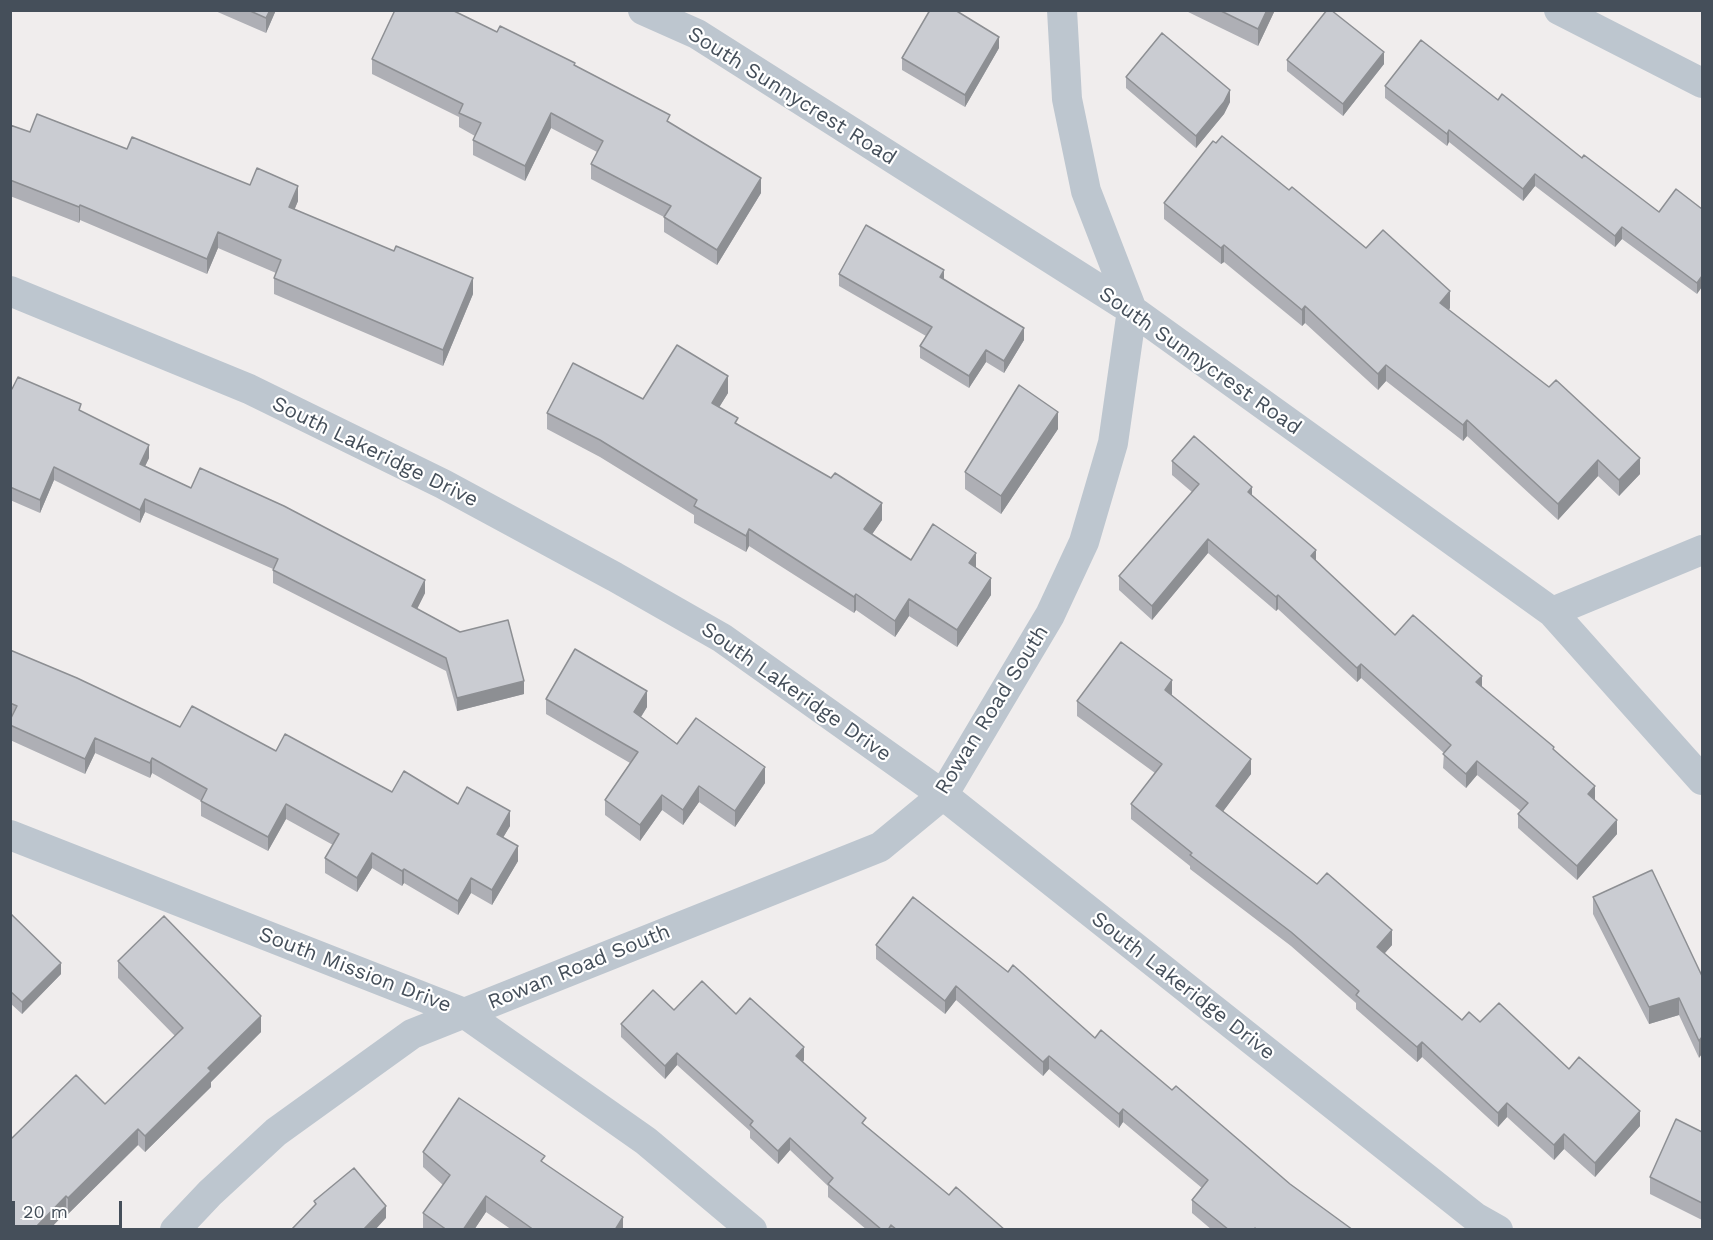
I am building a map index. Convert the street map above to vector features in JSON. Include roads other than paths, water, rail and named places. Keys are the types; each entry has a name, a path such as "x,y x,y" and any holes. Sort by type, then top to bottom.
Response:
{"street":[{"name":"South Sunnycrest Road","path":"643,10 697,34 1132,310 1552,612 1702,780"},
{"name":"Rowan Road South","path":"175,1230 210,1193 276,1132 412,1034 880,847 943,795 1050,615 1084,542 1113,443 1132,310 1086,191 1066,99 1062,10"},
{"path":"1559,10 1702,83"},
{"name":"South Lakeridge Drive","path":"10,291 249,389 443,484 722,638 943,795 1475,1217 1498,1230"},
{"path":"1552,612 1702,550"},
{"name":"South Mission Drive","path":"10,835 464,1013 646,1141 752,1230"}]}
